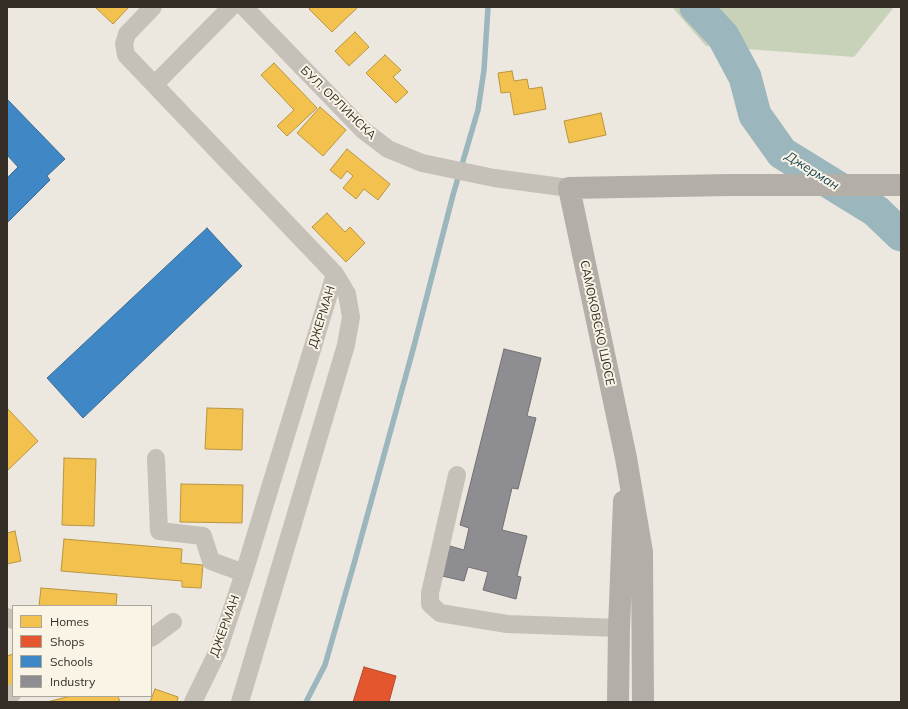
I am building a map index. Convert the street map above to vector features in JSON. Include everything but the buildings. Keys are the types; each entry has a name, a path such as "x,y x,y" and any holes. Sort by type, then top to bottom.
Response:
{"main road":[{"path":"569,188 901,184"},
{"name":"САМОКОВСКО ШОСЕ","path":"569,188 626,458 642,552 643,702"},
{"name":"САМОКОВСКО ШОСЕ","path":"618,702 619,628 626,458"}],"street":[{"name":"ДЖЕРМАН","path":"153,7 127,34 124,44 126,55 335,274 244,573 218,651 193,702"},
{"path":"155,84 231,7"},
{"name":"БУЛ. ОРЛИНСКА","path":"244,7 363,130 388,149 422,163 494,178 569,188"},
{"path":"240,702 346,345 351,316 347,294 335,274"},
{"path":"156,458 159,531 203,536 211,561 244,573"},
{"path":"457,475 430,593 430,604 440,613 507,624 619,628"},
{"path":"152,637 173,622"}],"green space":[{"path":"672,7 894,7 854,57 706,46"}],"waterway":[{"path":"306,702 325,665 414,346 453,195 478,110 484,70 488,7"},
{"name":"Джерман","path":"696,7 723,36 745,77 755,115 782,153 876,211 901,235"}]}
